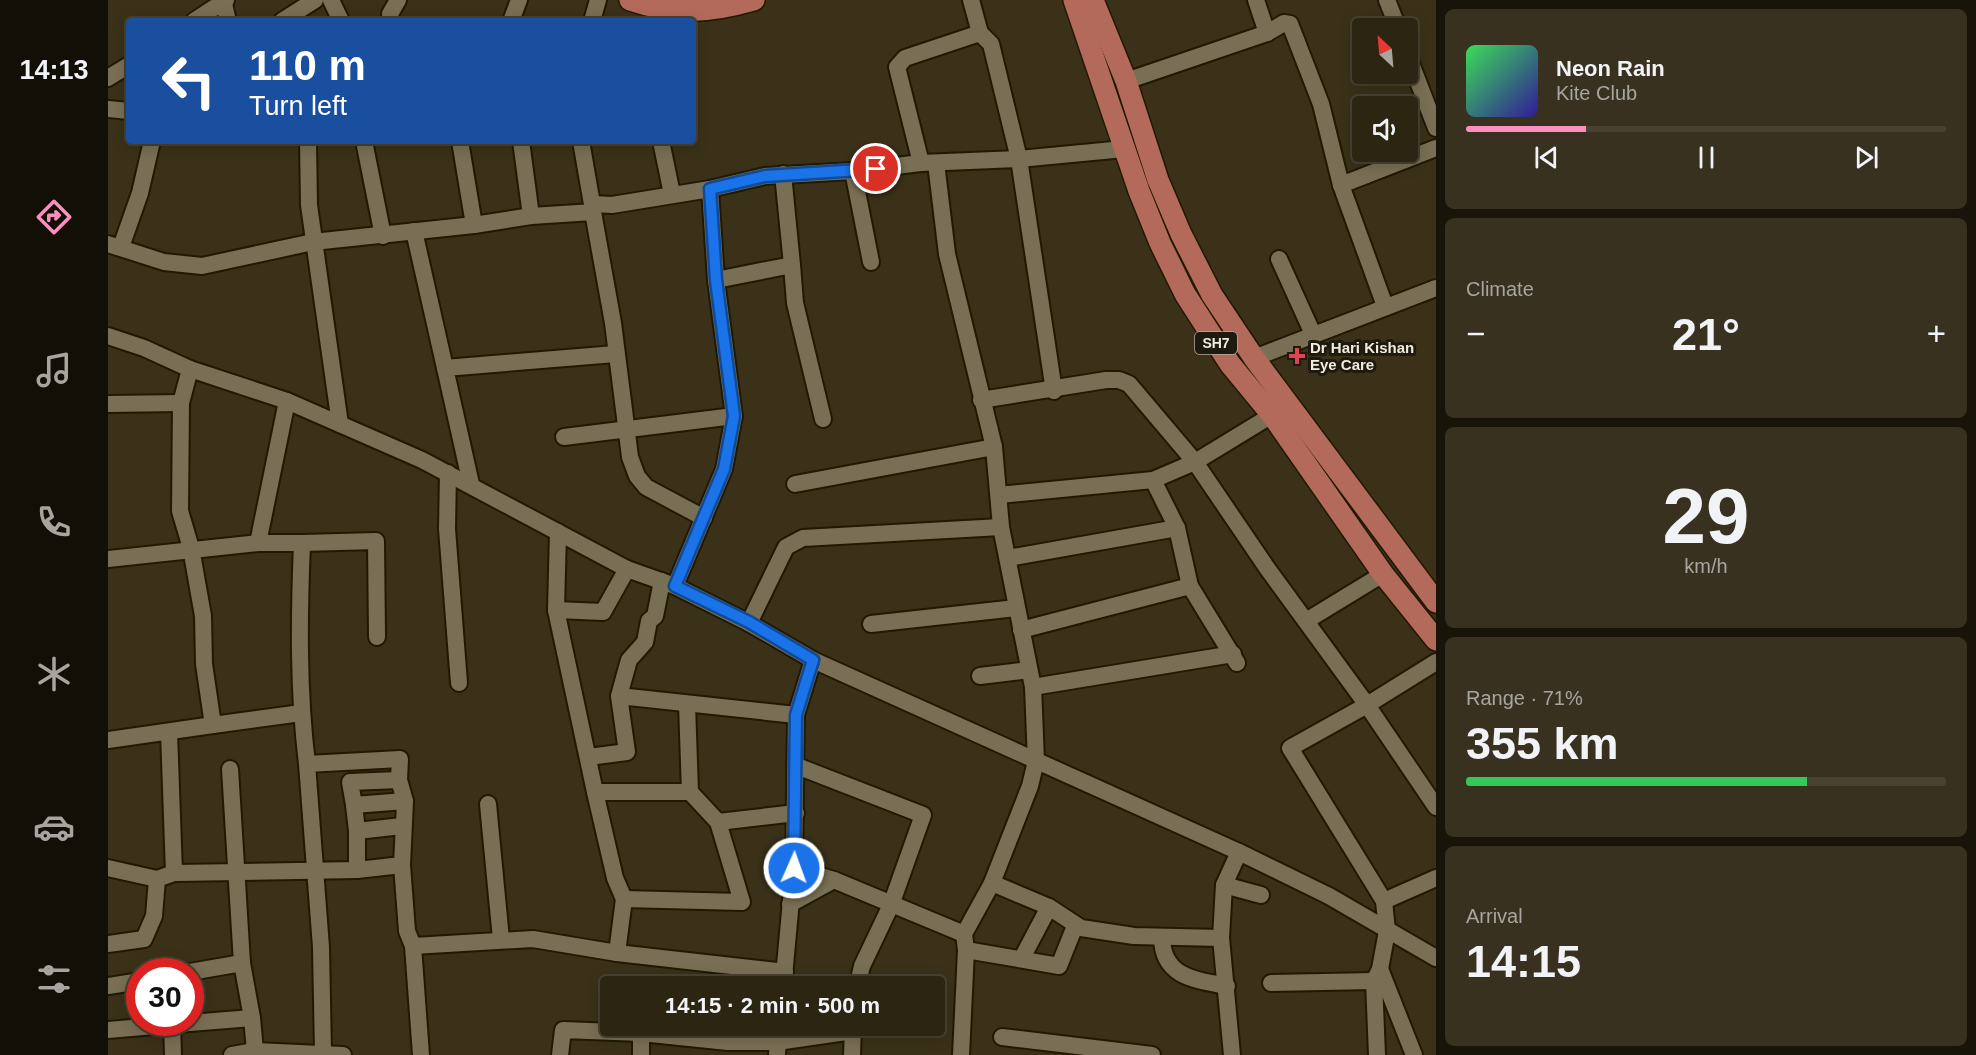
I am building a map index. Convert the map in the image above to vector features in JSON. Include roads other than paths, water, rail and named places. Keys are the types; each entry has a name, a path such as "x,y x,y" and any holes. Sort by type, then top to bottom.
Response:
{"main road":[{"path":"630,0 664,16 754,0"},
{"name":"SH7","path":"1074,0 1124,149 1160,243 1185,294 1230,364 1272,415 1383,574 1436,640"},
{"name":"SH7","path":"1093,0 1125,81 1144,141 1181,234 1212,296 1254,358 1403,561 1435,598"}],"street":[{"path":"287,18 315,0"},
{"path":"331,0 340,18"},
{"path":"512,18 519,0"},
{"path":"593,18 598,0"},
{"path":"971,0 980,33 991,44 1019,159 1054,391"},
{"path":"1256,0 1267,33"},
{"path":"1387,0 1394,18"},
{"path":"198,18 224,1 227,18"},
{"path":"1125,81 1267,33 1284,23 1290,24 1321,104 1341,185 1385,306"},
{"path":"961,1055 965,942 992,883 1030,786 1036,761 1034,687 1020,630 1001,527 994,447 947,254 929,163 897,67 905,58 980,33"},
{"path":"108,78 126,67"},
{"path":"1418,81 1436,128"},
{"path":"108,109 126,111"},
{"path":"151,144 140,193 115,246 164,262 202,266 313,242 474,225 593,208 710,189 765,176 853,171 929,163 1019,159 1124,149"},
{"path":"308,144 309,206 313,242 340,424"},
{"path":"365,144 383,236"},
{"path":"460,144 474,225"},
{"path":"521,144 531,216"},
{"path":"582,144 613,323 615,354 630,457 637,476 646,487 704,518"},
{"path":"662,144 672,194"},
{"path":"1341,185 1436,148"},
{"path":"853,171 871,262"},
{"path":"783,174 795,303 823,419"},
{"path":"589,757 627,752 619,696 629,660 645,642 649,621 655,616 704,518 724,469 734,416 716,280 710,189"},
{"path":"414,231 471,484"},
{"path":"1279,259 1313,334"},
{"path":"716,280 792,265"},
{"path":"1254,358 1436,288"},
{"path":"108,336 144,348 190,369 287,401 448,473 627,569 669,584 749,622 813,660 1239,852 1329,896 1436,958"},
{"path":"445,368 615,354"},
{"path":"190,369 181,403 180,511 191,548 203,616 204,664 213,725"},
{"path":"981,400 1054,391 1106,380 1119,380 1129,384 1195,462 1267,568 1367,705 1436,807"},
{"path":"258,543 287,401"},
{"path":"108,404 181,403"},
{"path":"999,495 1153,480 1195,462 1272,415"},
{"path":"564,437 734,416"},
{"path":"795,484 994,447"},
{"path":"448,473 447,529 459,683"},
{"path":"1034,687 1235,659 1190,586 1177,528 1153,480"},
{"path":"749,622 786,547 792,542 803,538 1001,527"},
{"path":"1008,558 1177,528"},
{"path":"558,532 556,610 615,878 624,899 617,953"},
{"path":"108,559 191,548 258,543 376,541 377,637"},
{"path":"302,543 299,610 301,713 321,946 323,1053"},
{"path":"556,610 603,612 627,569"},
{"path":"1306,621 1383,574"},
{"path":"1020,630 1190,586"},
{"path":"872,624 1016,608"},
{"path":"784,976 794,868 796,715 813,660"},
{"path":"1377,1055 1377,975 1387,931 1384,901 1290,748 1367,705 1436,662"},
{"path":"980,676 1029,670"},
{"path":"619,696 796,715"},
{"path":"624,899 741,902 718,822 690,792 687,704"},
{"path":"108,740 301,713"},
{"path":"170,732 174,873"},
{"path":"307,764 400,759 399,780 405,801 402,826 402,864 407,931 413,946 421,1055"},
{"path":"797,766 923,815 891,905 862,966 860,976"},
{"path":"230,769 242,963 252,1018 255,1051"},
{"path":"357,870 357,831 350,782 399,780"},
{"path":"595,792 690,792"},
{"path":"354,805 405,801"},
{"path":"488,804 501,939"},
{"path":"718,822 796,813"},
{"path":"357,831 402,826"},
{"path":"1232,1055 1221,938 1224,885 1239,852"},
{"path":"108,868 157,879 174,873 357,870 402,864"},
{"path":"794,868 834,880 965,942 1059,966 1075,926"},
{"path":"1384,901 1436,878"},
{"path":"108,944 144,939 154,916 157,879"},
{"path":"790,904 834,880"},
{"path":"992,883 1049,908 1075,926 1134,936 1221,938"},
{"path":"1224,885 1261,895"},
{"path":"1022,958 1049,908"},
{"path":"1162,937 1162,949 1173,969 1198,981 1227,986"},
{"path":"413,946 501,939 533,939 765,976"},
{"path":"204,970 242,963"},
{"path":"1271,983 1377,975"},
{"path":"1377,975 1414,1055"},
{"path":"108,986 126,983"},
{"path":"204,1022 252,1018"},
{"path":"108,1030 126,1028"},
{"path":"560,1055 563,1030 600,1031"},
{"path":"172,1036 173,1055"},
{"path":"641,1036 641,1055"},
{"path":"670,1036 728,1042 777,1041 809,1036"},
{"path":"852,1055 853,1036"},
{"path":"1002,1037 1063,1049 1152,1055"},
{"path":"232,1055 255,1051 343,1055"}],"place":[{"name":"Dr Hari Kishan Eye Care","path":"1297,356"}]}
